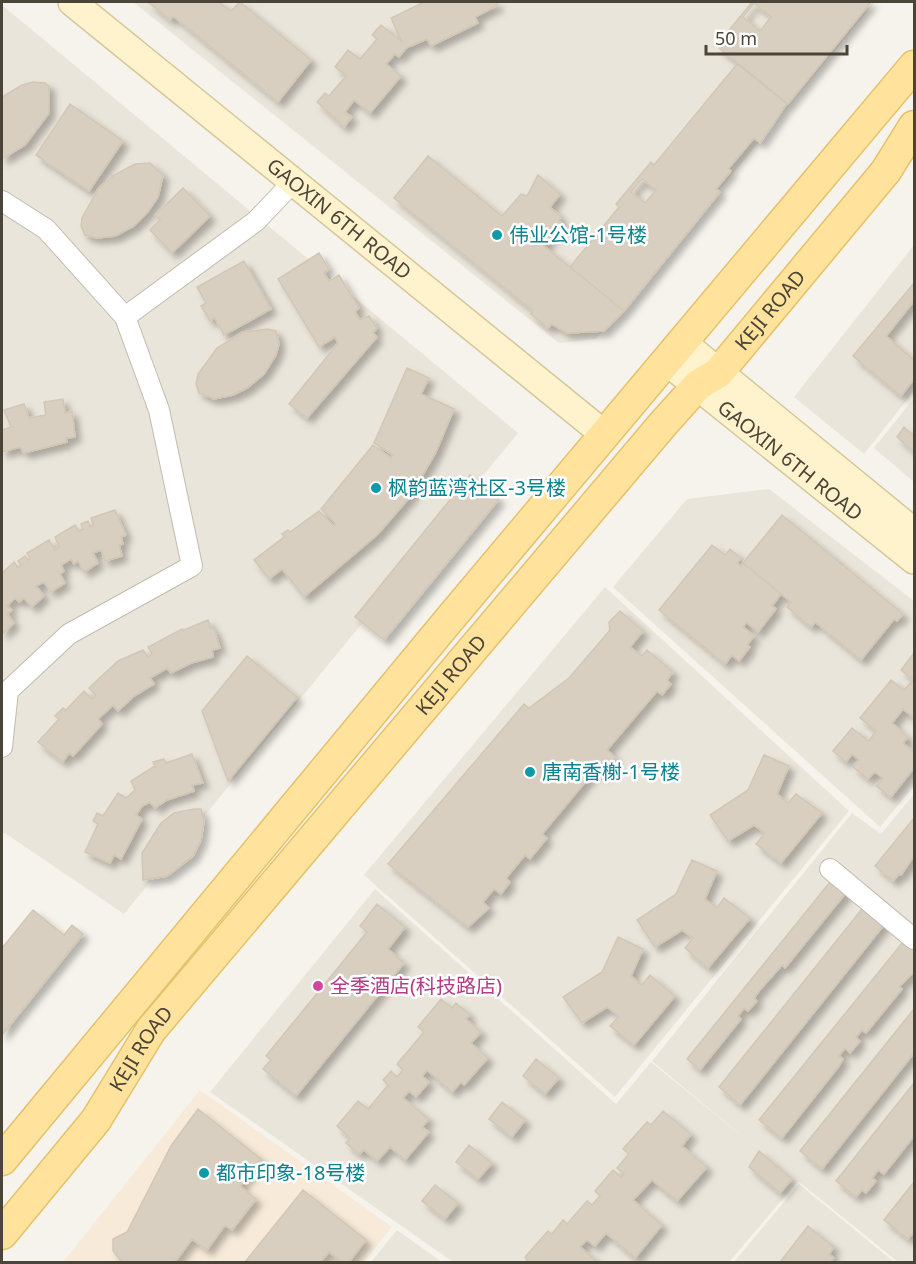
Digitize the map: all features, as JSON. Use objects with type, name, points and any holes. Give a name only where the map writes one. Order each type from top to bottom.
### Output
[{"type":"main road","name":"KEJI ROAD","points":[[2,1160],[915,66]]},
{"type":"main road","name":"KEJI ROAD","points":[[2,1234],[96,1120],[151,1030],[886,171],[915,126]]},
{"type":"street","name":"GAOXIN 6TH ROAD","points":[[72,2],[605,435]]},
{"type":"street","points":[[125,318],[256,221],[294,181]]},
{"type":"street","points":[[2,201],[46,229],[125,318],[159,410],[192,566],[69,634],[8,691],[2,747]]},
{"type":"street","name":"GAOXIN 6TH ROAD","points":[[674,352],[915,532]]},
{"type":"street","name":"GAOXIN 6TH ROAD","points":[[708,379],[915,560]]},
{"type":"street","points":[[830,869],[915,939]]},
{"type":"shaded area","points":[[133,2],[875,2],[596,339],[559,343]]},
{"type":"shaded area","points":[[2,5],[518,433],[124,914],[5,833],[2,834]]},
{"type":"shaded area","points":[[914,245],[914,391],[864,454],[794,397]]},
{"type":"shaded area","points":[[914,398],[914,482],[874,448]]},
{"type":"shaded area","points":[[769,489],[914,601],[914,786],[880,827],[613,587],[687,499]]},
{"type":"shaded area","points":[[605,587],[849,811],[615,1097],[364,875]]},
{"type":"shaded area","points":[[914,794],[914,1262],[898,1262],[798,1181],[729,1262],[453,1262],[210,1092],[375,889],[616,1104],[651,1062],[754,1146],[652,1061],[852,813],[881,834]]},
{"type":"shaded area","points":[[200,1090],[392,1227],[364,1262],[63,1262]]},
{"type":"shaded area","points":[[799,1184],[894,1262],[734,1262]]},
{"type":"shaded area","points":[[397,1230],[442,1262],[371,1262]]},
{"type":"building","points":[[148,2],[219,2],[231,11],[240,2],[311,60],[278,102],[173,16],[170,20]]},
{"type":"building","points":[[424,2],[496,2],[498,5],[475,17],[478,23],[431,46],[427,39],[406,48],[399,57],[395,54],[386,64],[401,76],[370,113],[354,100],[345,112],[352,117],[344,127],[317,102],[325,93],[329,96],[346,76],[335,67],[348,50],[360,59],[377,39],[372,35],[381,25],[402,42],[391,18]]},
{"type":"building","points":[[752,2],[871,2],[788,104],[719,48],[733,31],[730,29]],"holes":[[[754,3],[771,17],[760,31],[743,17]]]},
{"type":"building","points":[[737,64],[787,104],[760,143],[754,138],[728,169],[731,171],[716,189],[720,192],[624,311],[570,267],[619,207],[616,204],[651,162],[654,165]],"holes":[[[642,179],[656,190],[645,203],[631,192]]]},
{"type":"building","points":[[33,82],[45,83],[49,86],[49,113],[25,145],[2,159],[2,97],[22,85]]},
{"type":"building","points":[[70,104],[123,141],[89,191],[36,155]]},
{"type":"building","name":"伟业公馆-1号楼","points":[[428,156],[502,216],[521,194],[527,196],[538,175],[560,194],[550,207],[561,217],[559,220],[562,224],[544,246],[624,311],[604,331],[567,333],[552,324],[548,328],[531,314],[533,311],[394,198]]},
{"type":"building","points":[[150,163],[163,175],[158,197],[147,213],[134,226],[115,236],[97,238],[85,235],[81,226],[82,218],[98,189],[114,175],[135,164]]},
{"type":"building","points":[[183,188],[210,216],[172,253],[150,230],[160,220],[155,215]]},
{"type":"building","points":[[319,253],[329,269],[324,273],[329,281],[339,275],[359,308],[355,312],[360,320],[369,316],[377,328],[373,333],[377,337],[307,418],[289,404],[338,343],[335,337],[319,347],[278,279]]},
{"type":"building","points":[[244,261],[271,309],[224,335],[215,318],[210,321],[201,306],[206,303],[197,287]]},
{"type":"building","points":[[914,283],[914,379],[901,396],[853,356]]},
{"type":"building","points":[[914,301],[914,360],[886,336]]},
{"type":"building","points":[[267,329],[276,331],[279,344],[276,355],[264,374],[247,388],[233,395],[214,399],[199,393],[196,384],[198,374],[217,348],[243,332]]},
{"type":"building","name":"枫韵蓝湾社区-3号楼","points":[[407,368],[429,378],[421,394],[454,409],[436,452],[410,497],[378,534],[304,597],[282,569],[269,579],[254,560],[284,537],[282,534],[288,530],[290,532],[319,511],[334,526],[336,524],[321,509],[373,445],[391,458],[393,455],[374,443]]},
{"type":"building","points":[[63,399],[65,413],[72,411],[75,437],[66,438],[67,442],[24,453],[20,447],[2,452],[2,430],[11,427],[4,410],[24,404],[29,418],[46,415],[44,402]]},
{"type":"building","points":[[904,427],[914,436],[914,452],[897,437]]},
{"type":"building","points":[[470,475],[499,499],[384,640],[355,617]]},
{"type":"building","points":[[115,510],[126,535],[121,537],[123,544],[119,545],[122,556],[105,561],[101,550],[93,553],[98,563],[84,572],[78,561],[74,564],[71,559],[61,565],[64,571],[60,574],[65,583],[51,592],[44,582],[36,586],[44,596],[32,607],[24,598],[19,602],[15,598],[7,606],[12,610],[7,614],[14,623],[2,634],[2,573],[14,562],[18,567],[21,565],[18,561],[25,556],[28,560],[30,559],[27,553],[49,540],[55,550],[59,547],[55,537],[75,525],[79,531],[83,529],[81,524],[88,521],[90,526],[93,525],[91,518]]},
{"type":"building","points":[[782,515],[903,614],[897,621],[894,619],[861,660],[815,622],[811,627],[787,607],[791,602],[743,563]]},
{"type":"building","points":[[712,545],[725,555],[730,549],[741,558],[737,563],[741,566],[743,563],[781,594],[772,606],[776,609],[758,632],[746,622],[743,627],[754,636],[747,645],[750,647],[739,661],[732,655],[725,664],[659,610]]},
{"type":"building","name":"唐南香榭-1号楼","points":[[620,611],[643,631],[630,647],[642,656],[647,650],[673,672],[667,680],[671,684],[662,695],[657,691],[607,750],[616,758],[602,775],[596,769],[542,834],[547,838],[530,859],[525,855],[506,878],[510,882],[501,894],[494,889],[483,902],[489,908],[468,927],[388,864],[524,704],[529,708],[569,678],[610,630],[609,622]]},
{"type":"building","points":[[208,620],[211,629],[214,629],[220,648],[212,650],[213,657],[191,663],[171,673],[167,668],[150,678],[154,684],[134,696],[118,711],[113,705],[98,719],[102,724],[73,756],[69,753],[63,762],[38,742],[59,719],[55,716],[63,708],[66,710],[84,691],[92,699],[96,696],[89,688],[118,661],[143,650],[148,657],[152,654],[148,647],[182,629]]},
{"type":"building","points":[[914,653],[914,718],[903,709],[892,723],[908,737],[903,743],[914,752],[914,768],[891,797],[876,786],[883,778],[875,772],[868,779],[853,767],[859,760],[852,754],[846,762],[833,751],[852,728],[869,741],[876,731],[860,718],[891,680],[904,690],[913,680],[901,670]]},
{"type":"building","points":[[247,656],[297,697],[228,781],[202,711]]},
{"type":"building","points":[[192,754],[203,783],[192,785],[194,791],[167,800],[155,808],[150,802],[142,806],[136,815],[142,819],[121,859],[114,855],[110,863],[85,852],[98,824],[93,821],[97,813],[103,816],[118,793],[126,798],[135,790],[131,781],[155,766],[153,762],[164,759],[166,763]]},
{"type":"building","points":[[764,755],[789,766],[777,794],[788,803],[796,794],[822,813],[781,863],[756,844],[765,833],[754,825],[728,841],[710,815],[748,790]]},
{"type":"building","points":[[201,809],[204,821],[201,840],[193,856],[167,876],[143,880],[142,853],[161,823],[174,813]]},
{"type":"building","points":[[914,818],[914,856],[901,875],[899,874],[893,881],[875,866]]},
{"type":"building","points":[[692,860],[717,871],[705,899],[717,908],[724,898],[750,918],[708,968],[685,948],[693,938],[682,930],[655,947],[637,920],[676,894]]},
{"type":"building","points":[[834,877],[849,889],[785,968],[782,965],[759,991],[754,998],[757,1001],[748,1011],[744,1008],[738,1016],[741,1019],[700,1070],[687,1059]]},
{"type":"building","points":[[377,904],[405,927],[388,949],[404,963],[296,1096],[263,1069],[271,1060],[266,1056],[367,932],[360,926]]},
{"type":"building","points":[[866,904],[887,921],[740,1105],[719,1087]]},
{"type":"building","points":[[33,910],[64,935],[72,925],[83,934],[2,1035],[2,948]]},
{"type":"building","points":[[618,937],[643,949],[631,976],[642,985],[650,975],[675,996],[634,1045],[610,1026],[619,1016],[607,1007],[582,1023],[563,997],[602,972]]},
{"type":"building","points":[[907,937],[914,944],[914,972],[899,987],[902,989],[866,1033],[862,1030],[856,1037],[860,1041],[850,1053],[845,1048],[839,1056],[843,1059],[839,1066],[782,1138],[759,1120]]},
{"type":"building","points":[[441,999],[452,1008],[456,1003],[470,1015],[466,1019],[481,1032],[471,1043],[488,1058],[464,1085],[461,1082],[452,1092],[427,1070],[422,1076],[429,1082],[416,1097],[409,1091],[403,1098],[429,1119],[422,1127],[429,1132],[405,1160],[390,1147],[377,1161],[364,1150],[359,1154],[346,1143],[350,1138],[337,1126],[358,1101],[368,1109],[388,1085],[383,1080],[391,1071],[397,1077],[403,1070],[397,1064],[424,1032],[418,1027]]},
{"type":"building","points":[[914,1009],[914,1053],[822,1169],[800,1151]]},
{"type":"building","points":[[536,1059],[559,1078],[545,1094],[523,1076]]},
{"type":"building","points":[[914,1083],[914,1136],[884,1174],[878,1170],[872,1178],[876,1181],[866,1193],[862,1190],[856,1197],[836,1181]]},
{"type":"building","points":[[502,1102],[525,1120],[512,1137],[489,1119]]},
{"type":"building","name":"都市印象-18号楼","points":[[198,1109],[261,1159],[240,1186],[256,1199],[232,1230],[225,1225],[207,1250],[192,1239],[175,1262],[122,1262],[113,1251],[113,1239],[127,1232],[171,1146]]},
{"type":"building","points":[[663,1111],[691,1134],[682,1146],[707,1167],[677,1201],[652,1180],[633,1200],[662,1225],[635,1258],[606,1233],[595,1246],[587,1240],[580,1247],[598,1262],[528,1262],[525,1257],[548,1231],[552,1234],[563,1220],[567,1224],[587,1201],[592,1205],[600,1196],[595,1191],[613,1170],[621,1177],[624,1174],[617,1168],[629,1154],[623,1149],[647,1122],[651,1125]]},
{"type":"building","points":[[469,1145],[492,1163],[478,1179],[456,1162]]},
{"type":"building","points":[[759,1151],[792,1179],[780,1193],[749,1167]]},
{"type":"building","points":[[914,1182],[914,1232],[908,1239],[884,1220]]},
{"type":"building","points":[[435,1185],[458,1203],[445,1219],[422,1201]]},
{"type":"building","points":[[303,1190],[366,1240],[349,1262],[342,1262],[329,1252],[320,1262],[245,1262]]},
{"type":"building","points":[[808,1226],[834,1247],[829,1254],[834,1258],[830,1262],[780,1262]]},
{"type":"place","name":"伟业公馆-1号楼","points":[[497,235]]},
{"type":"place","name":"枫韵蓝湾社区-3号楼","points":[[376,488]]},
{"type":"place","name":"唐南香榭-1号楼","points":[[530,772]]},
{"type":"place","name":"全季酒店(科技路店)","points":[[318,986]]},
{"type":"place","name":"都市印象-18号楼","points":[[204,1173]]}]
